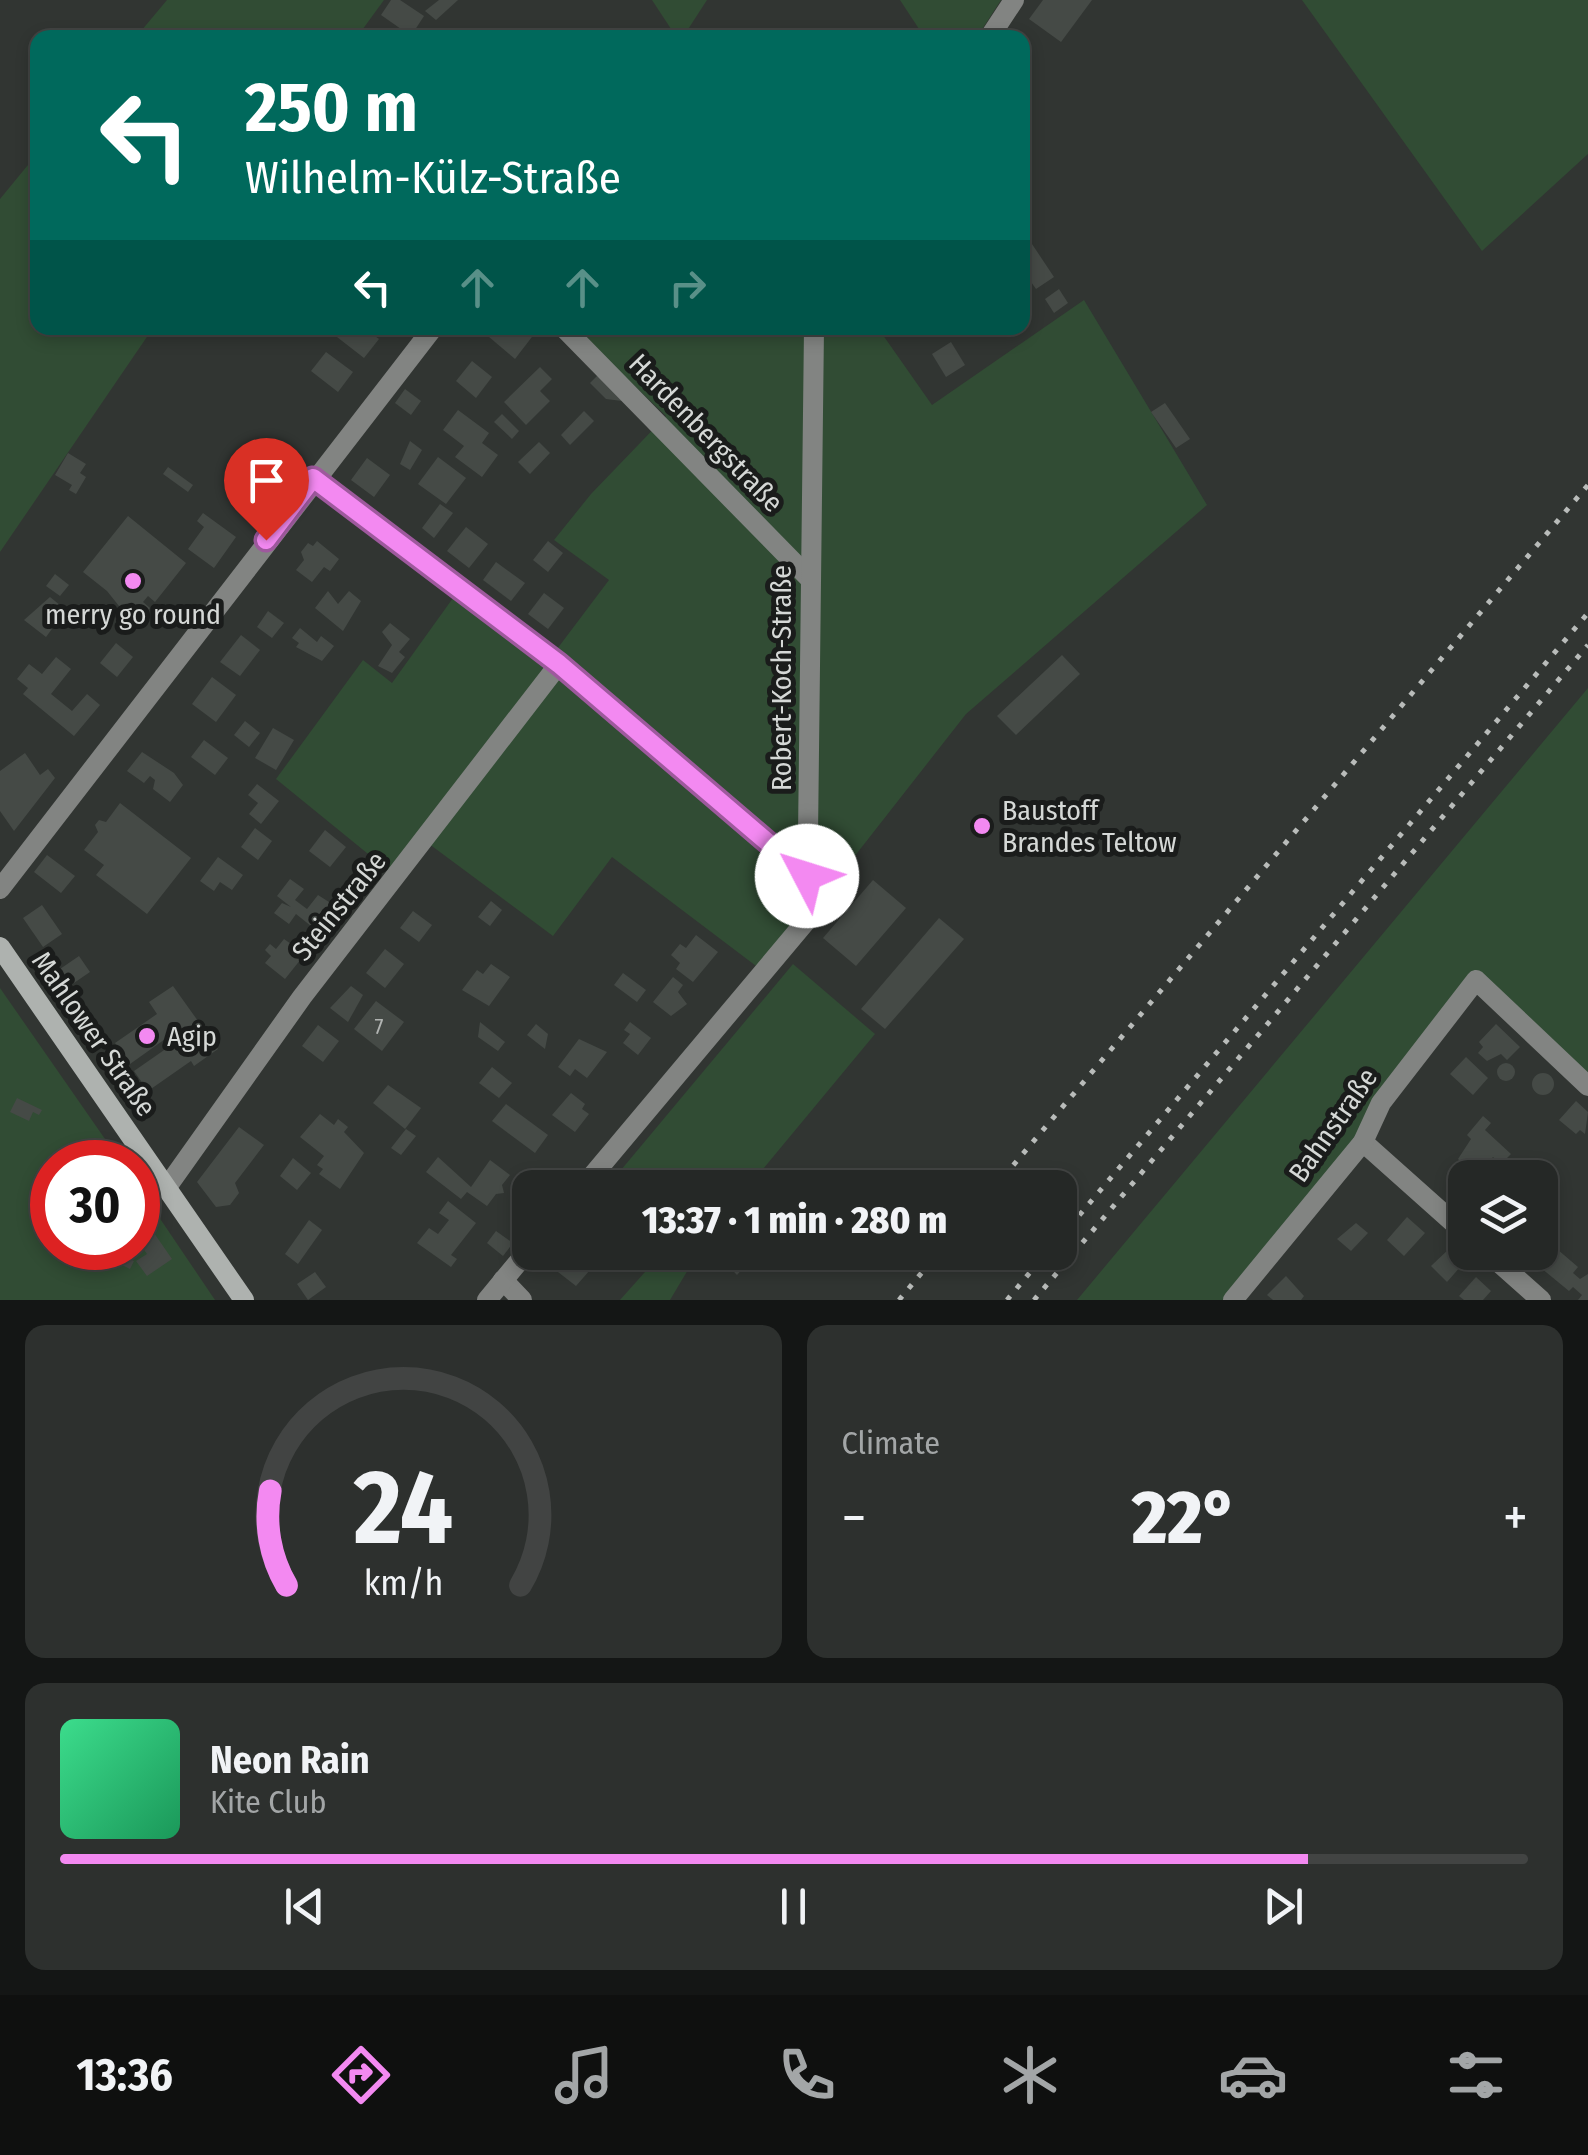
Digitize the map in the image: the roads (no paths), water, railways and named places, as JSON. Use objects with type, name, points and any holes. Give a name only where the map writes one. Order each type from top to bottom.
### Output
[{"type":"main road","name":"Mahlower Straße","points":[[0,947],[244,1300]]},
{"type":"street","points":[[994,30],[1014,0]]},
{"type":"street","points":[[0,889],[313,478],[427,335]]},
{"type":"street","name":"Hardenbergstraße","points":[[571,335],[809,578]]},
{"type":"street","name":"Robert-Koch-Straße","points":[[597,1170],[808,920],[814,335]]},
{"type":"street","points":[[313,478],[559,664],[807,876]]},
{"type":"street","name":"Steinstraße","points":[[167,1187],[302,997],[559,664]]},
{"type":"street","name":"Bahnstraße","points":[[1233,1300],[1363,1142],[1381,1103],[1476,980],[1588,1086]]},
{"type":"street","points":[[1363,1142],[1448,1218]]},
{"type":"street","points":[[487,1300],[512,1269]]},
{"type":"street","points":[[1507,1270],[1541,1300]]},
{"type":"street","points":[[503,1280],[522,1300]]},
{"type":"railway","points":[[1009,1170],[1588,485]]},
{"type":"railway","points":[[1077,1218],[1588,613]]},
{"type":"railway","points":[[1034,1300],[1588,645]]},
{"type":"railway","points":[[899,1300],[924,1270]]},
{"type":"railway","points":[[1007,1300],[1032,1270]]},
{"type":"place","name":"merry go round","points":[[133,581]]},
{"type":"place","name":"Baustoff Brandes Teltow","points":[[982,826]]},
{"type":"place","name":"Agip","points":[[147,1036]]}]
